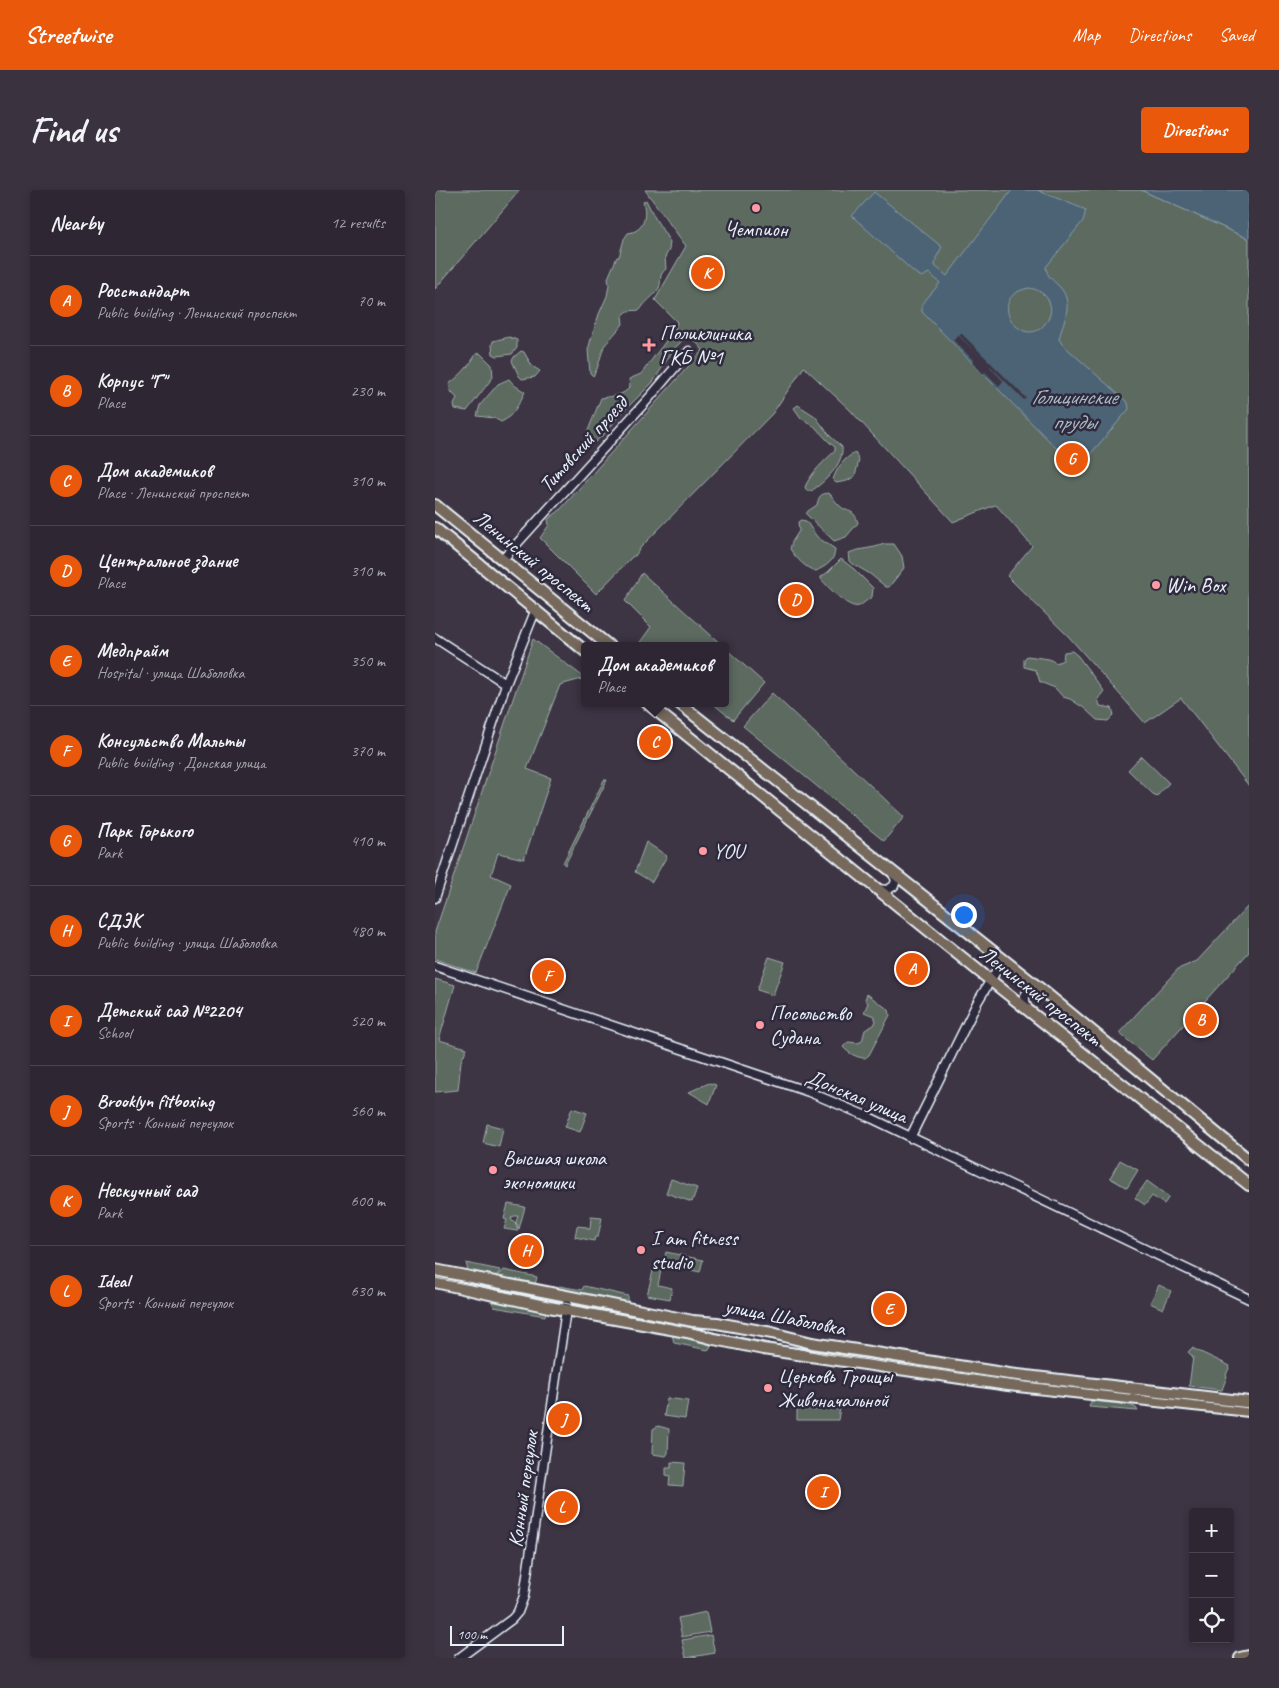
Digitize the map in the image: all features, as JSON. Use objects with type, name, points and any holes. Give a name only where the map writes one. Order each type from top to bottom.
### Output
[{"type":"main road","name":"Ленинский проспект","points":[[435,505],[604,642]]},
{"type":"main road","name":"Ленинский проспект","points":[[435,528],[581,648]]},
{"type":"main road","name":"Ленинский проспект","points":[[652,707],[990,980],[1249,1184]]},
{"type":"main road","name":"Ленинский проспект","points":[[684,707],[1043,991],[1249,1160]]},
{"type":"main road","name":"улица Шаболовка","points":[[435,1270],[693,1321],[717,1323],[860,1351],[981,1368],[1009,1374],[1229,1398],[1249,1402]]},
{"type":"main road","name":"улица Шаболовка","points":[[435,1282],[549,1307],[687,1332],[746,1346],[1008,1385],[1249,1411]]},
{"type":"main road","points":[[1240,1658],[1249,1656]]},
{"type":"street","name":"Титовский проезд","points":[[503,559],[650,397],[689,351]]},
{"type":"street","points":[[435,898],[506,684],[536,609]]},
{"type":"street","points":[[435,638],[506,684]]},
{"type":"street","points":[[878,889],[887,890],[893,886],[896,880],[892,872]]},
{"type":"street","points":[[910,1138],[966,1024],[1003,960]]},
{"type":"street","name":"Донская улица","points":[[435,966],[809,1092],[871,1118],[1249,1299]]},
{"type":"street","points":[[1028,1010],[1025,995],[1032,989],[1043,991]]},
{"type":"street","name":"Конный переулок","points":[[459,1658],[513,1619],[525,1596],[568,1296]]},
{"type":"street","points":[[549,1307],[560,1313],[564,1323]]},
{"type":"green space","points":[[435,190],[520,190],[435,289]]},
{"type":"green space","points":[[645,190],[1141,190],[1249,239],[1249,786],[1181,698],[1145,723],[1069,637],[1007,576],[1032,546],[997,506],[995,505],[953,522],[850,410],[804,367],[772,414],[596,594],[540,538],[549,525],[548,519],[559,511],[703,350],[689,334],[674,349],[653,382],[617,418],[608,431],[595,442],[590,441],[587,433],[601,398],[617,395],[630,387],[629,379],[641,374],[675,329],[677,322],[655,300],[686,246]]},
{"type":"green space","points":[[646,200],[670,242],[669,250],[665,257],[666,269],[661,276],[659,288],[655,294],[640,310],[628,311],[622,316],[623,324],[604,346],[593,376],[590,373],[588,350],[599,314],[607,296],[608,278],[617,257],[619,257],[624,239],[628,233],[638,229],[643,222],[645,212],[643,202]]},
{"type":"green space","points":[[509,337],[517,340],[517,348],[512,354],[497,356],[493,354],[493,341]]},
{"type":"green space","points":[[521,351],[524,352],[532,366],[540,371],[535,377],[522,379],[519,376],[512,361]]},
{"type":"green space","points":[[480,353],[492,365],[493,377],[467,411],[455,409],[454,405],[457,398],[451,392],[449,384],[464,370],[476,354]]},
{"type":"green space","points":[[509,379],[514,385],[525,392],[512,413],[501,422],[494,418],[477,416],[480,405],[498,384]]},
{"type":"green space","points":[[798,405],[815,416],[830,436],[842,447],[840,460],[832,472],[811,491],[807,491],[805,487],[818,468],[835,451],[835,447],[815,427],[801,418],[794,408]]},
{"type":"green space","points":[[855,453],[859,460],[855,476],[847,481],[836,483],[833,480],[838,468],[847,458]]},
{"type":"green space","points":[[829,493],[840,506],[855,515],[858,523],[846,537],[834,541],[806,514],[817,505],[820,496]]},
{"type":"green space","points":[[801,520],[806,521],[817,537],[835,549],[832,560],[816,571],[802,563],[790,549],[799,531],[798,522]]},
{"type":"green space","points":[[884,544],[894,544],[902,556],[904,568],[889,587],[886,587],[870,574],[853,564],[850,561],[849,553]]},
{"type":"green space","points":[[841,559],[873,588],[872,597],[859,606],[844,601],[821,579]]},
{"type":"green space","points":[[642,573],[719,642],[640,642],[651,627],[625,601]]},
{"type":"green space","points":[[533,639],[581,675],[581,679],[560,685],[527,769],[551,778],[524,859],[498,853],[491,875],[511,884],[476,973],[435,959],[435,932]]},
{"type":"green space","points":[[1072,651],[1078,656],[1104,691],[1098,699],[1100,706],[1112,708],[1114,715],[1108,721],[1097,720],[1084,708],[1063,697],[1055,688],[1040,682],[1036,670],[1024,667],[1024,659],[1027,656],[1049,659],[1056,663],[1063,660],[1064,652]]},
{"type":"green space","points":[[729,652],[764,683],[733,720],[717,707],[729,707]]},
{"type":"green space","points":[[772,693],[904,817],[884,841],[743,726]]},
{"type":"green space","points":[[1141,756],[1169,783],[1156,797],[1128,770]]},
{"type":"green space","points":[[604,780],[607,780],[565,865],[563,863]]},
{"type":"green space","points":[[646,842],[667,856],[652,882],[635,872]]},
{"type":"green space","points":[[1249,905],[1249,952],[1152,1060],[1119,1033],[1178,969],[1197,961]]},
{"type":"green space","points":[[769,957],[785,962],[773,995],[757,990]]},
{"type":"green space","points":[[435,979],[455,985],[439,1040],[467,1048],[461,1061],[458,1090],[435,1092]]},
{"type":"green space","points":[[867,994],[889,1010],[890,1015],[869,1055],[865,1058],[853,1055],[843,1047],[848,1042],[858,1043],[862,1041],[865,1030],[874,1025],[876,1021],[874,1016],[864,1012],[868,1003],[865,999]]},
{"type":"green space","points":[[709,1083],[716,1085],[709,1104],[689,1092]]},
{"type":"green space","points":[[572,1108],[587,1113],[580,1132],[565,1127]]},
{"type":"green space","points":[[487,1124],[503,1128],[499,1147],[483,1143]]},
{"type":"green space","points":[[1120,1160],[1138,1170],[1127,1188],[1110,1178]]},
{"type":"green space","points":[[671,1179],[697,1188],[692,1202],[666,1193]]},
{"type":"green space","points":[[1147,1181],[1169,1197],[1164,1204],[1152,1196],[1145,1205],[1135,1198]]},
{"type":"green space","points":[[508,1204],[525,1207],[519,1229],[516,1222],[518,1216],[511,1218],[515,1222],[518,1231],[504,1229],[507,1220],[504,1219]]},
{"type":"green space","points":[[591,1217],[602,1218],[598,1237],[595,1237],[594,1241],[575,1237],[577,1226],[590,1229]]},
{"type":"green space","points":[[666,1252],[703,1260],[700,1272],[663,1264]]},
{"type":"green space","points":[[466,1263],[500,1271],[495,1277],[468,1271]]},
{"type":"green space","points":[[655,1263],[662,1265],[658,1285],[672,1288],[670,1299],[647,1295]]},
{"type":"green space","points":[[504,1270],[537,1277],[535,1285],[498,1281],[497,1277]]},
{"type":"green space","points":[[1159,1285],[1171,1291],[1163,1309],[1150,1303]]},
{"type":"green space","points":[[559,1286],[582,1290],[584,1286],[628,1296],[628,1306],[558,1291]]},
{"type":"green space","points":[[491,1299],[546,1310],[545,1316],[494,1307]]},
{"type":"green space","points":[[672,1334],[711,1341],[710,1348],[708,1350],[674,1343]]},
{"type":"green space","points":[[1192,1348],[1230,1366],[1222,1390],[1189,1386],[1193,1357],[1188,1352]]},
{"type":"green space","points":[[667,1398],[688,1401],[685,1419],[664,1416]]},
{"type":"green space","points":[[1091,1401],[1130,1405],[1138,1411],[1089,1407]]},
{"type":"green space","points":[[811,1406],[840,1408],[838,1420],[797,1420],[797,1408]]},
{"type":"green space","points":[[658,1426],[669,1429],[668,1453],[666,1456],[652,1454],[653,1429]]},
{"type":"green space","points":[[671,1462],[685,1463],[683,1486],[669,1485],[670,1476],[666,1475],[666,1468],[671,1468]]},
{"type":"green space","points":[[706,1612],[710,1632],[682,1637],[678,1618]]},
{"type":"green space","points":[[711,1635],[715,1653],[686,1658],[682,1640]]},
{"type":"water","name":"Голицинские пруды","points":[[1012,190],[1037,190],[1086,210],[1083,221],[1046,267],[1049,276],[1064,292],[1066,299],[1066,312],[1059,339],[1062,344],[1128,403],[1129,409],[1081,465],[1073,465],[922,312],[922,304],[940,283],[929,273],[922,277],[915,273],[852,216],[874,192],[942,247],[936,258],[935,266],[947,276]],"holes":[[[1029,288],[1035,289],[1048,299],[1051,309],[1047,321],[1038,330],[1028,332],[1019,328],[1012,321],[1008,312],[1008,302],[1015,293]]]},
{"type":"water","points":[[1141,190],[1249,190],[1249,239]]},
{"type":"pier","points":[[961,333],[1026,398],[1024,400],[990,366],[1003,381],[999,386],[985,372],[983,374],[972,362],[973,360],[953,340],[958,335],[980,357],[959,335]]},
{"type":"tram line","points":[[435,1278],[826,1354],[1008,1380],[1249,1408]]},
{"type":"place","name":"Чемпион","points":[[756,208]]},
{"type":"place","name":"Нескучный сад","points":[[707,273]]},
{"type":"place","name":"Поликлиника ГКБ №1","points":[[649,345]]},
{"type":"place","name":"Парк Горького","points":[[1072,459]]},
{"type":"place","name":"Win Box","points":[[1156,585]]},
{"type":"place","name":"Центральное здание","points":[[796,600]]},
{"type":"place","name":"Дом академиков","points":[[655,742]]},
{"type":"place","name":"YOU","points":[[703,851]]},
{"type":"place","name":"Росстандарт","points":[[912,969]]},
{"type":"place","name":"Консульство Мальты","points":[[548,976]]},
{"type":"place","name":"Корпус \"Г\"","points":[[1201,1020]]},
{"type":"place","name":"Посольство Судана","points":[[760,1025]]},
{"type":"place","name":"Высшая школа экономики","points":[[493,1170]]},
{"type":"place","name":"I am fitness studio","points":[[641,1250]]},
{"type":"place","name":"СДЭК","points":[[526,1251]]},
{"type":"place","name":"Медпрайм","points":[[889,1309]]},
{"type":"place","name":"Церковь Троицы Живоначальной","points":[[768,1388]]},
{"type":"place","name":"Brooklyn fitboxing","points":[[564,1419]]},
{"type":"place","name":"Детский сад №2204","points":[[823,1492]]},
{"type":"place","name":"Ideal","points":[[562,1507]]}]
